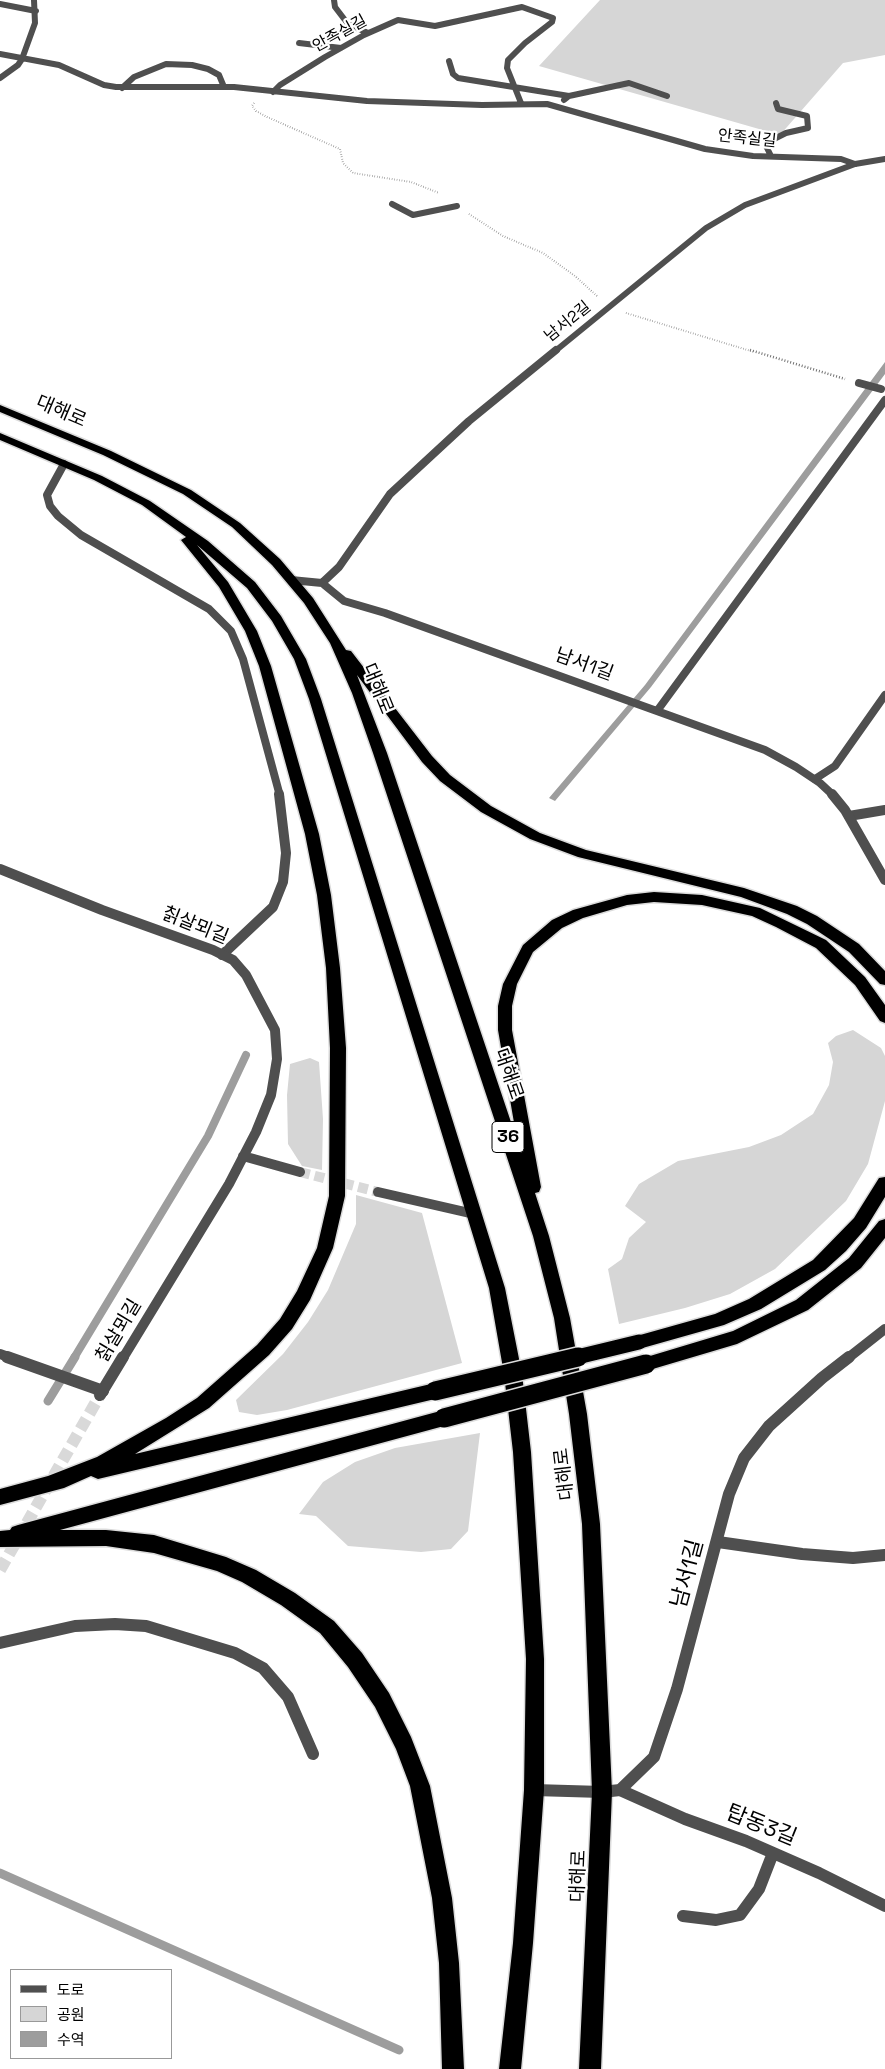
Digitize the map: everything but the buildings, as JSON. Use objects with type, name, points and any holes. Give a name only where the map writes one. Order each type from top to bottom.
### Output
[{"type":"highway","name":"대해로","points":[[0,408],[107,453],[186,492],[236,525],[276,562],[309,601],[336,643],[358,693],[380,753],[541,1236],[562,1318],[578,1414],[591,1524],[602,1792],[590,2069]]},
{"type":"highway","points":[[0,436],[146,503],[204,544],[251,585],[277,619],[300,659],[315,699],[497,1288],[513,1374],[522,1452],[535,1659],[534,1790],[523,1943],[510,2069]]},
{"type":"highway","points":[[54,1482],[103,1463],[172,1424],[203,1403],[263,1350],[286,1324],[304,1295],[325,1248],[337,1196],[338,1048],[333,968],[324,896],[312,834],[289,746],[265,666],[251,631],[224,585],[167,518]]},
{"type":"highway","points":[[325,626],[426,759],[445,778],[486,809],[535,836],[583,854],[744,893],[792,910],[812,920],[854,948],[885,980]]},
{"type":"highway","points":[[541,1236],[505,1030],[505,1006],[510,984],[528,949],[557,924],[601,906],[627,900],[654,898],[702,900],[747,910],[780,923],[821,944],[860,981],[885,1017]]},
{"type":"highway","points":[[0,1497],[54,1482],[639,1342],[718,1320],[754,1304],[819,1265],[840,1246],[860,1223],[885,1183]]},
{"type":"highway","points":[[0,1538],[646,1364],[737,1337],[802,1305],[830,1285],[856,1263],[885,1226]]},
{"type":"highway","points":[[0,1538],[106,1538],[154,1544],[187,1552],[249,1576],[288,1599],[326,1627],[344,1647],[382,1700],[404,1744],[420,1786],[442,1898],[449,1963],[453,2069]]},
{"type":"street","points":[[0,78],[18,65],[22,59],[35,22],[34,0]]},
{"type":"street","points":[[334,0],[335,8],[348,24],[368,33]]},
{"type":"street","points":[[511,3],[553,18],[552,22],[525,43],[508,60],[507,68],[521,103]]},
{"type":"street","points":[[0,4],[36,11]]},
{"type":"street","points":[[398,20],[434,26],[522,8]]},
{"type":"street","name":"안족실길","points":[[273,92],[280,85],[342,48],[407,14]]},
{"type":"street","points":[[299,43],[342,48]]},
{"type":"street","name":"안족실길","points":[[0,54],[58,65],[104,85],[122,88],[224,87],[367,101],[482,105],[521,103],[559,106],[629,129],[705,149],[771,156],[832,158],[856,164]]},
{"type":"street","points":[[448,61],[453,74],[458,78],[514,88],[555,92],[569,96],[629,83],[645,86],[667,96]]},
{"type":"street","points":[[122,88],[134,77],[166,64],[192,65],[208,69],[218,75],[224,87]]},
{"type":"street","points":[[559,106],[569,96]]},
{"type":"street","points":[[771,156],[766,146],[770,141],[786,133],[808,128],[807,116],[778,110],[776,103]]},
{"type":"street","name":"남서2길","points":[[322,583],[339,567],[390,494],[469,421],[706,228],[745,205],[778,190],[856,164],[885,159]]},
{"type":"street","points":[[392,204],[412,215],[457,206]]},
{"type":"street","points":[[859,383],[881,389]]},
{"type":"street","points":[[653,710],[793,529],[885,400]]},
{"type":"street","points":[[64,464],[47,495],[50,506],[58,516],[81,535],[209,609],[231,631],[243,659],[281,801],[286,853],[283,882],[273,907],[222,955]]},
{"type":"street","points":[[291,580],[322,583]]},
{"type":"street","name":"남서1길","points":[[322,583],[344,601],[385,613],[765,750],[815,780],[835,797],[849,816],[885,880]]},
{"type":"street","points":[[815,780],[835,766],[885,695]]},
{"type":"street","points":[[849,816],[885,810]]},
{"type":"street","name":"칡살뫼길","points":[[0,869],[233,960],[246,975],[262,1001],[275,1030],[277,1059],[271,1095],[256,1132],[102,1393],[0,1354]]},
{"type":"street","points":[[243,1156],[300,1172]]},
{"type":"street","points":[[378,1192],[474,1214]]},
{"type":"street","name":"남서1길","points":[[620,1790],[654,1757],[677,1688],[718,1542],[729,1494],[744,1458],[769,1426],[822,1378],[885,1329]]},
{"type":"street","points":[[718,1542],[802,1554],[853,1558],[885,1556]]},
{"type":"street","points":[[0,1644],[75,1626],[115,1624],[146,1626],[235,1653],[263,1668],[288,1697],[313,1754]]},
{"type":"street","points":[[534,1790],[602,1792],[620,1790]]},
{"type":"street","name":"탑동3길","points":[[620,1790],[685,1819],[819,1873],[885,1906]]},
{"type":"street","points":[[683,1916],[716,1920],[740,1915],[759,1889],[772,1853]]},
{"type":"path","points":[[273,92],[263,95],[252,106],[280,124],[340,149],[343,163],[353,172],[419,184],[438,193],[503,236],[529,246],[554,261],[609,306],[859,383]]},
{"type":"green space","points":[[600,0],[885,0],[885,55],[843,63],[780,135],[539,66]]},
{"type":"green space","points":[[853,1030],[881,1048],[885,1056],[885,1101],[868,1164],[846,1201],[775,1269],[730,1294],[685,1308],[619,1324],[608,1269],[622,1259],[629,1238],[646,1222],[625,1206],[639,1184],[678,1161],[749,1147],[781,1135],[813,1114],[829,1085],[833,1062],[828,1043],[836,1036]]},
{"type":"green space","points":[[310,1058],[319,1062],[323,1119],[322,1170],[302,1166],[288,1144],[287,1095],[290,1064]]},
{"type":"green space","points":[[356,1195],[422,1213],[462,1363],[287,1410],[257,1415],[239,1412],[236,1400],[283,1354],[308,1322],[328,1290],[356,1224]]},
{"type":"green space","points":[[480,1433],[468,1531],[451,1549],[421,1552],[348,1546],[316,1516],[299,1514],[323,1482],[355,1462],[395,1448]]},
{"type":"water","points":[[885,362],[885,374],[651,687],[555,801],[549,798],[645,685]]},
{"type":"waterway","points":[[74,1358],[208,1136],[246,1055]]},
{"type":"waterway","points":[[48,1401],[75,1357]]},
{"type":"waterway","points":[[0,1873],[399,2050]]},
{"type":"tunnel","points":[[300,1172],[378,1192]]},
{"type":"tunnel","points":[[0,1570],[100,1395]]}]
